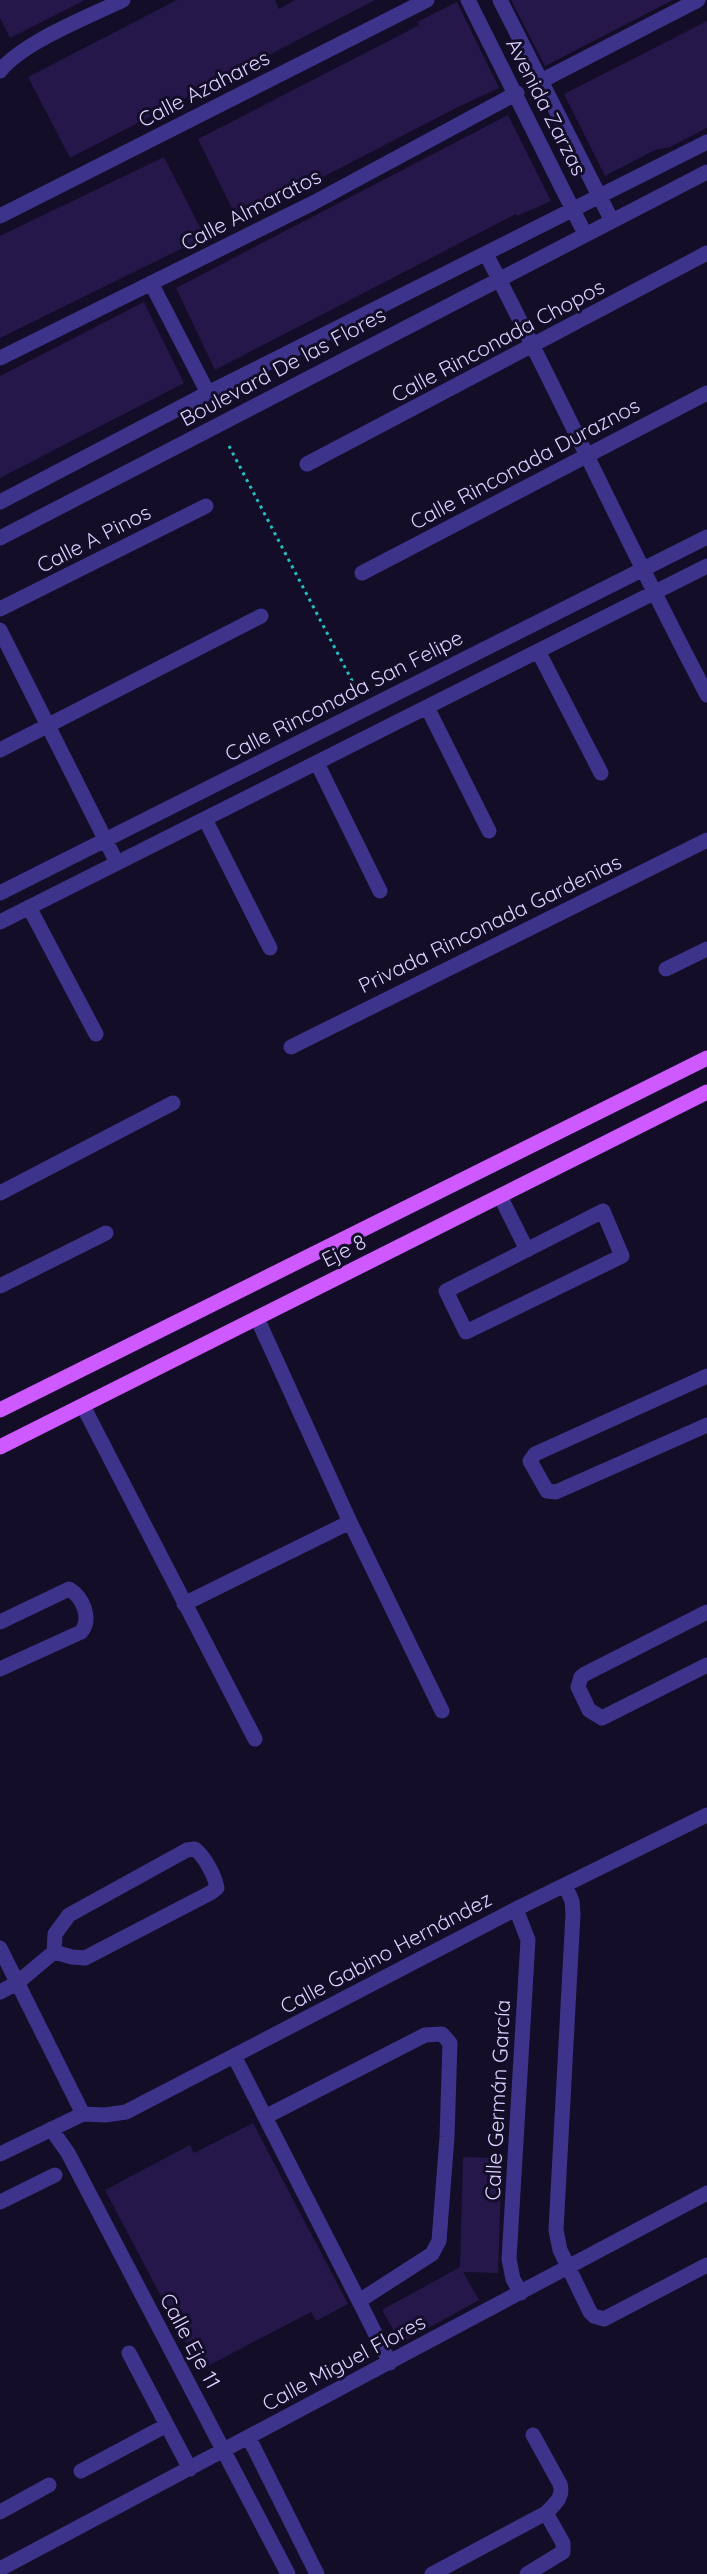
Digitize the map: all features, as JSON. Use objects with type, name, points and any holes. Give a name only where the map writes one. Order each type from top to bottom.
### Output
[{"type":"main road","name":"Eje 8","points":[[0,1410],[707,1058]]},
{"type":"main road","name":"Eje 8","points":[[0,1447],[707,1092]]},
{"type":"street","points":[[0,71],[7,62],[25,50],[123,0]]},
{"type":"street","name":"Calle Azahares","points":[[0,216],[427,0]]},
{"type":"street","name":"Avenida Zarzas","points":[[468,0],[517,93],[585,234]]},
{"type":"street","name":"Avenida Zarzas","points":[[500,0],[612,221]]},
{"type":"street","points":[[541,81],[698,0]]},
{"type":"street","points":[[486,34],[510,21]]},
{"type":"street","name":"Calle Almaratos","points":[[0,358],[313,203],[517,93]]},
{"type":"street","points":[[573,208],[707,142]]},
{"type":"street","points":[[585,234],[707,172]]},
{"type":"street","name":"Boulevard De las Flores","points":[[0,502],[208,393],[573,208]]},
{"type":"street","name":"Boulevard De las Flores","points":[[0,538],[585,234]]},
{"type":"street","name":"Calle Rinconada Chopos","points":[[307,464],[707,253]]},
{"type":"street","points":[[486,254],[587,454],[642,570],[707,695]]},
{"type":"street","points":[[151,283],[208,393]]},
{"type":"street","name":"Calle Rinconada Duraznos","points":[[362,573],[707,393]]},
{"type":"street","name":"Calle A Pinos","points":[[0,609],[206,506]]},
{"type":"street","name":"Calle Rinconada San Felipe","points":[[0,893],[707,537]]},
{"type":"street","points":[[0,922],[707,566]]},
{"type":"street","points":[[0,750],[261,616]]},
{"type":"street","points":[[0,630],[117,863]]},
{"type":"street","points":[[538,651],[601,773]]},
{"type":"street","points":[[426,707],[489,831]]},
{"type":"street","points":[[317,762],[380,891]]},
{"type":"street","points":[[205,819],[270,948]]},
{"type":"street","name":"Privada Rinconada Gardenias","points":[[291,1047],[707,840]]},
{"type":"street","points":[[29,907],[96,1034]]},
{"type":"street","points":[[666,969],[707,949]]},
{"type":"street","points":[[0,1193],[173,1103]]},
{"type":"street","points":[[500,1196],[527,1250]]},
{"type":"street","points":[[603,1211],[622,1256],[466,1332],[446,1291],[527,1250],[603,1211]]},
{"type":"street","points":[[0,1286],[106,1233]]},
{"type":"street","points":[[257,1318],[350,1522],[442,1711]]},
{"type":"street","points":[[707,1376],[535,1454],[530,1461],[547,1491],[556,1492],[707,1425]]},
{"type":"street","points":[[83,1406],[255,1739]]},
{"type":"street","points":[[184,1604],[350,1522]]},
{"type":"street","points":[[0,1622],[69,1589],[75,1593],[87,1617],[87,1625],[81,1632],[0,1669]]},
{"type":"street","points":[[707,1612],[585,1674],[578,1687],[589,1710],[602,1718],[707,1665]]},
{"type":"street","name":"Calle Gabino Hernández","points":[[83,2114],[105,2115],[126,2112],[516,1909],[707,1815]]},
{"type":"street","points":[[0,1992],[17,1983],[54,1952],[55,1934],[69,1914],[187,1850],[195,1849],[199,1852],[215,1881],[217,1888],[212,1892],[85,1958],[72,1958],[54,1952]]},
{"type":"street","points":[[565,1885],[572,1901],[573,1914],[556,2230],[568,2267],[590,2312],[604,2319],[707,2265]]},
{"type":"street","name":"Calle Germán García","points":[[516,1909],[528,1940],[509,2259],[513,2279],[521,2293]]},
{"type":"street","points":[[0,1948],[83,2114],[0,2154]]},
{"type":"street","points":[[265,2117],[425,2035],[442,2034],[450,2043],[447,2137],[439,2241],[432,2254],[359,2301]]},
{"type":"street","points":[[234,2056],[390,2363]]},
{"type":"street","name":"Calle Eje 11","points":[[51,2129],[68,2153],[288,2574]]},
{"type":"street","points":[[0,2201],[55,2175]]},
{"type":"street","name":"Calle Miguel Flores","points":[[0,2569],[707,2193]]},
{"type":"street","points":[[129,2353],[190,2469]]},
{"type":"street","points":[[81,2471],[167,2425]]},
{"type":"street","points":[[432,2574],[546,2513],[561,2497],[562,2488],[533,2435]]},
{"type":"street","points":[[249,2438],[317,2574]]},
{"type":"street","points":[[0,2512],[49,2485]]},
{"type":"street","points":[[527,2574],[563,2552],[563,2543],[546,2513]]},
{"type":"path","points":[[229,446],[367,708]]},
{"type":"building","points":[[0,0],[85,0],[10,38],[0,18]]},
{"type":"building","points":[[177,0],[275,0],[279,9],[295,0],[375,0],[70,158],[28,77]]},
{"type":"building","points":[[511,0],[673,0],[545,66]]},
{"type":"building","points":[[457,2],[499,88],[238,221],[198,139],[419,25],[417,22]]},
{"type":"building","points":[[707,21],[707,128],[670,147],[655,150],[605,176],[564,94]]},
{"type":"building","points":[[508,115],[551,201],[517,216],[516,214],[215,370],[176,288]]},
{"type":"building","points":[[164,157],[205,237],[0,338],[0,236]]},
{"type":"building","points":[[144,302],[184,383],[0,478],[0,376]]},
{"type":"building","points":[[253,2123],[348,2304],[316,2321],[311,2312],[200,2370],[105,2190],[190,2145],[194,2153]]},
{"type":"building","points":[[463,2157],[502,2158],[498,2273],[463,2272],[479,2300],[401,2343],[382,2310],[460,2267]]}]
